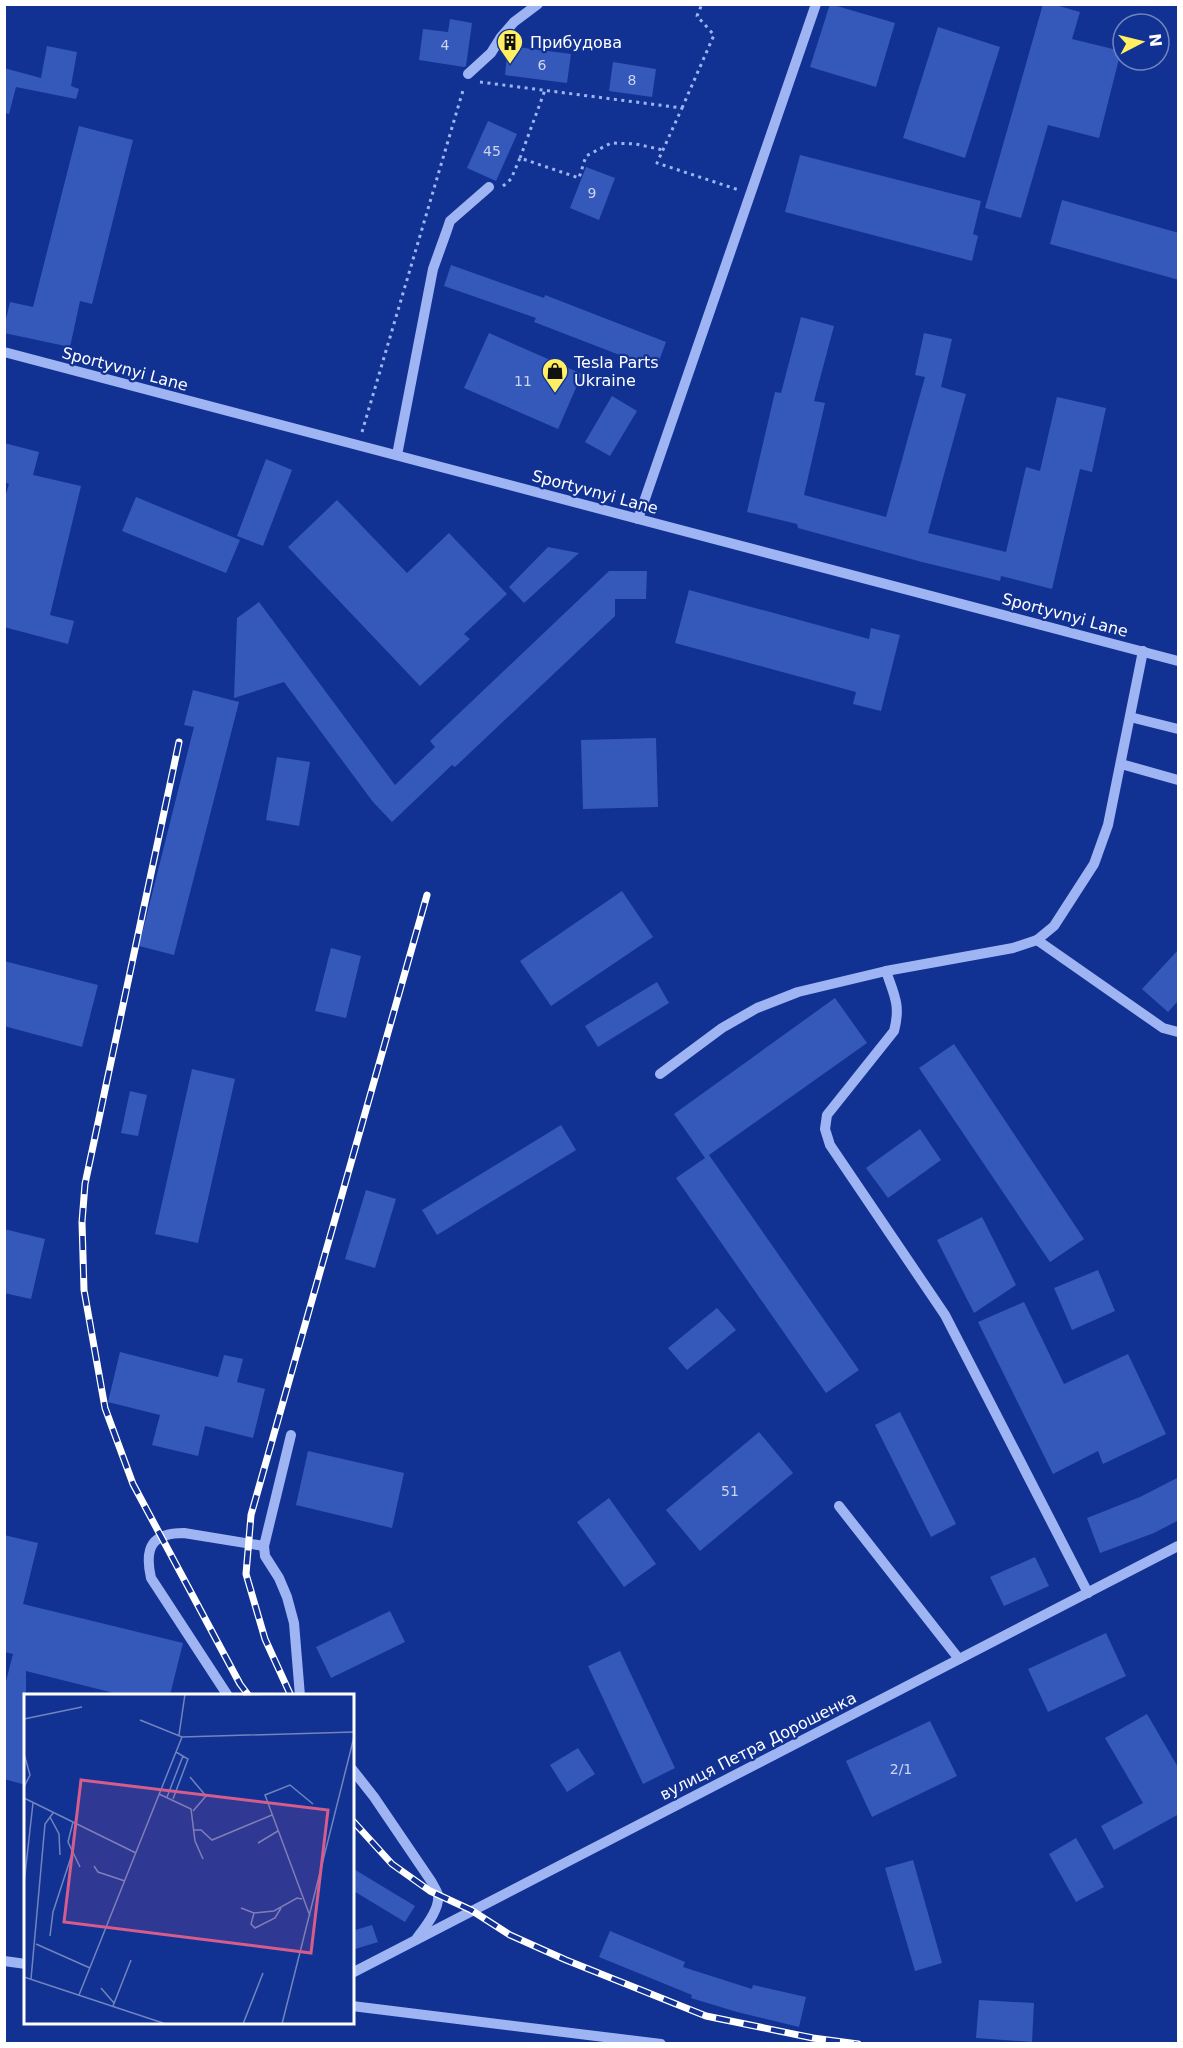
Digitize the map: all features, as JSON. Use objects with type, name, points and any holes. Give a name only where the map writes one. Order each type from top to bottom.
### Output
[{"type":"street","points":[[467,77],[491,53],[514,22],[538,4]]},
{"type":"street","points":[[638,519],[816,4]]},
{"type":"street","points":[[397,455],[434,269],[450,220],[489,187]]},
{"type":"street","name":"Sportyvnyi Lane","points":[[4,352],[1179,661]]},
{"type":"street","points":[[660,1074],[722,1029],[757,1008],[798,992],[886,971],[1013,948],[1037,940],[1054,926],[1094,864],[1108,825],[1143,651]]},
{"type":"street","points":[[1130,717],[1179,729]]},
{"type":"street","points":[[1121,764],[1179,780]]},
{"type":"street","points":[[1037,940],[1163,1028],[1179,1032]]},
{"type":"street","points":[[886,971],[896,1000],[898,1014],[894,1031],[826,1116],[825,1129],[830,1146],[945,1315],[1088,1593]]},
{"type":"street","points":[[291,1435],[264,1546],[266,1556],[287,1597],[294,1623],[300,1694]]},
{"type":"street","points":[[839,1506],[959,1659]]},
{"type":"street","points":[[227,1694],[151,1578],[148,1555],[150,1548],[160,1537],[174,1533],[264,1546]]},
{"type":"street","name":"вулиця Петра Дорошенка","points":[[354,1972],[1179,1546]]},
{"type":"street","points":[[354,1772],[374,1797],[438,1894],[436,1906],[417,1939]]},
{"type":"street","points":[[4,1961],[24,1964]]},
{"type":"street","points":[[354,2006],[661,2043]]},
{"type":"path","points":[[702,4],[697,16],[714,35],[657,163],[751,194]]},
{"type":"path","points":[[358,445],[467,77],[682,108]]},
{"type":"path","points":[[489,187],[502,187],[511,179],[545,90]]},
{"type":"path","points":[[520,158],[579,178],[586,156],[611,143],[636,144],[663,150]]},
{"type":"building","points":[[830,4],[895,23],[876,87],[810,67]]},
{"type":"building","points":[[1043,4],[1052,4],[1080,12],[1072,39],[1111,49],[1111,72],[1116,72],[1099,138],[1048,125],[1021,218],[985,208]]},
{"type":"building","points":[[450,19],[472,23],[466,66],[419,60],[423,29],[448,32]]},
{"type":"building","points":[[938,27],[1000,47],[965,158],[903,138]]},
{"type":"building","points":[[47,46],[77,52],[71,86],[79,89],[76,99],[16,87],[9,114],[4,113],[4,68],[41,78]]},
{"type":"building","points":[[517,47],[571,54],[567,83],[505,75],[507,54],[516,55]]},
{"type":"building","points":[[613,62],[656,69],[652,97],[609,91]]},
{"type":"building","points":[[488,121],[517,134],[496,181],[467,168]]},
{"type":"building","points":[[79,126],[133,140],[92,304],[80,301],[70,347],[4,333],[4,328],[10,302],[33,307]]},
{"type":"building","points":[[800,155],[981,201],[973,234],[978,236],[972,261],[785,212]]},
{"type":"building","points":[[586,167],[615,178],[599,220],[570,208]]},
{"type":"building","points":[[1062,200],[1179,233],[1179,280],[1050,244]]},
{"type":"building","points":[[451,265],[544,298],[545,295],[666,342],[656,369],[534,322],[536,318],[444,286]]},
{"type":"building","points":[[801,317],[834,326],[814,401],[825,403],[804,495],[886,517],[925,377],[915,375],[924,333],[952,339],[941,387],[966,394],[928,533],[1006,552],[1026,467],[1040,471],[1057,397],[1106,408],[1092,472],[1080,469],[1052,589],[1001,576],[1000,581],[922,562],[798,528],[797,524],[747,512],[775,392],[781,393]]},
{"type":"building","points":[[489,333],[582,374],[558,429],[464,388]]},
{"type":"building","points":[[612,396],[637,411],[610,456],[585,442]]},
{"type":"building","points":[[4,443],[39,452],[33,475],[81,486],[50,615],[74,621],[68,644],[4,627],[4,501],[9,484],[4,482]]},
{"type":"building","points":[[266,459],[292,470],[263,546],[237,536]]},
{"type":"building","points":[[136,497],[240,540],[226,573],[122,531]]},
{"type":"building","points":[[337,500],[407,573],[449,533],[507,594],[464,634],[470,639],[420,686],[288,547]]},
{"type":"building","points":[[548,547],[579,553],[524,603],[509,587]]},
{"type":"building","points":[[609,571],[647,571],[646,599],[615,599],[615,616],[455,767],[452,765],[392,822],[373,802],[284,682],[234,698],[237,618],[259,602],[395,785],[435,747],[430,741]]},
{"type":"building","points":[[689,590],[869,639],[871,628],[900,635],[881,711],[853,704],[856,692],[675,643]]},
{"type":"building","points":[[193,690],[239,702],[174,955],[139,946],[194,727],[184,725]]},
{"type":"building","points":[[656,738],[658,807],[583,809],[581,740]]},
{"type":"building","points":[[277,757],[310,762],[299,826],[266,820]]},
{"type":"building","points":[[622,891],[653,937],[551,1006],[520,961]]},
{"type":"building","points":[[331,948],[361,956],[346,1018],[315,1011]]},
{"type":"building","points":[[1179,949],[1179,1000],[1168,1012],[1142,989]]},
{"type":"building","points":[[4,961],[98,985],[82,1047],[4,1026]]},
{"type":"building","points":[[657,982],[669,1003],[598,1047],[585,1026]]},
{"type":"building","points":[[835,998],[867,1043],[709,1155],[859,1370],[826,1393],[676,1178],[705,1158],[674,1114]]},
{"type":"building","points":[[954,1044],[1084,1239],[1050,1262],[919,1068]]},
{"type":"building","points":[[192,1069],[235,1079],[198,1243],[155,1234]]},
{"type":"building","points":[[130,1091],[147,1095],[138,1136],[121,1133]]},
{"type":"building","points":[[561,1125],[576,1150],[437,1235],[422,1210]]},
{"type":"building","points":[[920,1129],[941,1160],[888,1198],[866,1168]]},
{"type":"building","points":[[366,1190],[396,1199],[375,1268],[345,1259]]},
{"type":"building","points":[[982,1217],[1016,1285],[974,1313],[937,1240]]},
{"type":"building","points":[[4,1229],[45,1239],[31,1299],[4,1293]]},
{"type":"building","points":[[1098,1270],[1115,1311],[1072,1330],[1054,1288]]},
{"type":"building","points":[[1024,1302],[1064,1384],[1128,1354],[1166,1434],[1103,1464],[1098,1451],[1053,1474],[978,1322]]},
{"type":"building","points":[[717,1308],[736,1330],[687,1370],[668,1348]]},
{"type":"building","points":[[120,1352],[218,1377],[224,1355],[243,1359],[237,1382],[265,1389],[253,1438],[205,1426],[198,1456],[152,1445],[160,1415],[108,1402]]},
{"type":"building","points":[[900,1412],[956,1524],[931,1537],[875,1425]]},
{"type":"building","points":[[759,1432],[793,1473],[700,1551],[666,1510]]},
{"type":"building","points":[[308,1451],[404,1473],[392,1528],[296,1505]]},
{"type":"building","points":[[1179,1477],[1179,1520],[1154,1533],[1100,1553],[1087,1518],[1140,1497]]},
{"type":"building","points":[[609,1498],[656,1564],[624,1587],[577,1522]]},
{"type":"building","points":[[4,1535],[38,1543],[23,1604],[183,1643],[170,1694],[118,1694],[26,1671],[24,1784],[4,1779],[4,1689],[13,1654],[4,1652]]},
{"type":"building","points":[[1035,1557],[1049,1586],[1004,1606],[990,1577]]},
{"type":"building","points":[[390,1611],[405,1642],[331,1678],[316,1647]]},
{"type":"building","points":[[1106,1633],[1126,1676],[1048,1712],[1028,1669]]},
{"type":"building","points":[[620,1651],[675,1768],[643,1784],[588,1666]]},
{"type":"building","points":[[1147,1714],[1179,1769],[1179,1814],[1114,1850],[1101,1826],[1143,1803],[1105,1738]]},
{"type":"building","points":[[930,1721],[957,1776],[872,1817],[846,1761]]},
{"type":"building","points":[[578,1748],[595,1774],[567,1792],[550,1765]]},
{"type":"building","points":[[1076,1838],[1104,1887],[1076,1902],[1049,1854]]},
{"type":"building","points":[[913,1860],[942,1963],[915,1971],[885,1868]]},
{"type":"building","points":[[354,1869],[415,1906],[405,1922],[354,1891]]},
{"type":"building","points":[[372,1925],[378,1942],[354,1949],[354,1930]]},
{"type":"building","points":[[610,1931],[685,1962],[683,1967],[752,1989],[753,1985],[806,1997],[799,2027],[691,1998],[692,1995],[599,1957]]},
{"type":"building","points":[[979,2000],[1034,2003],[1032,2042],[976,2038]]},
{"type":"railway","points":[[179,742],[85,1184],[82,1222],[84,1290],[105,1408],[133,1484],[248,1694]]},
{"type":"railway","points":[[290,1694],[265,1639],[246,1574],[251,1515],[427,895]]},
{"type":"railway","points":[[354,1822],[392,1864],[430,1891],[471,1910],[510,1935],[566,1960],[706,2016],[813,2038],[858,2044]]},
{"type":"place","name":"Прибудова","points":[[510,65]]},
{"type":"place","name":"Tesla Parts Ukraine","points":[[555,394]]}]
